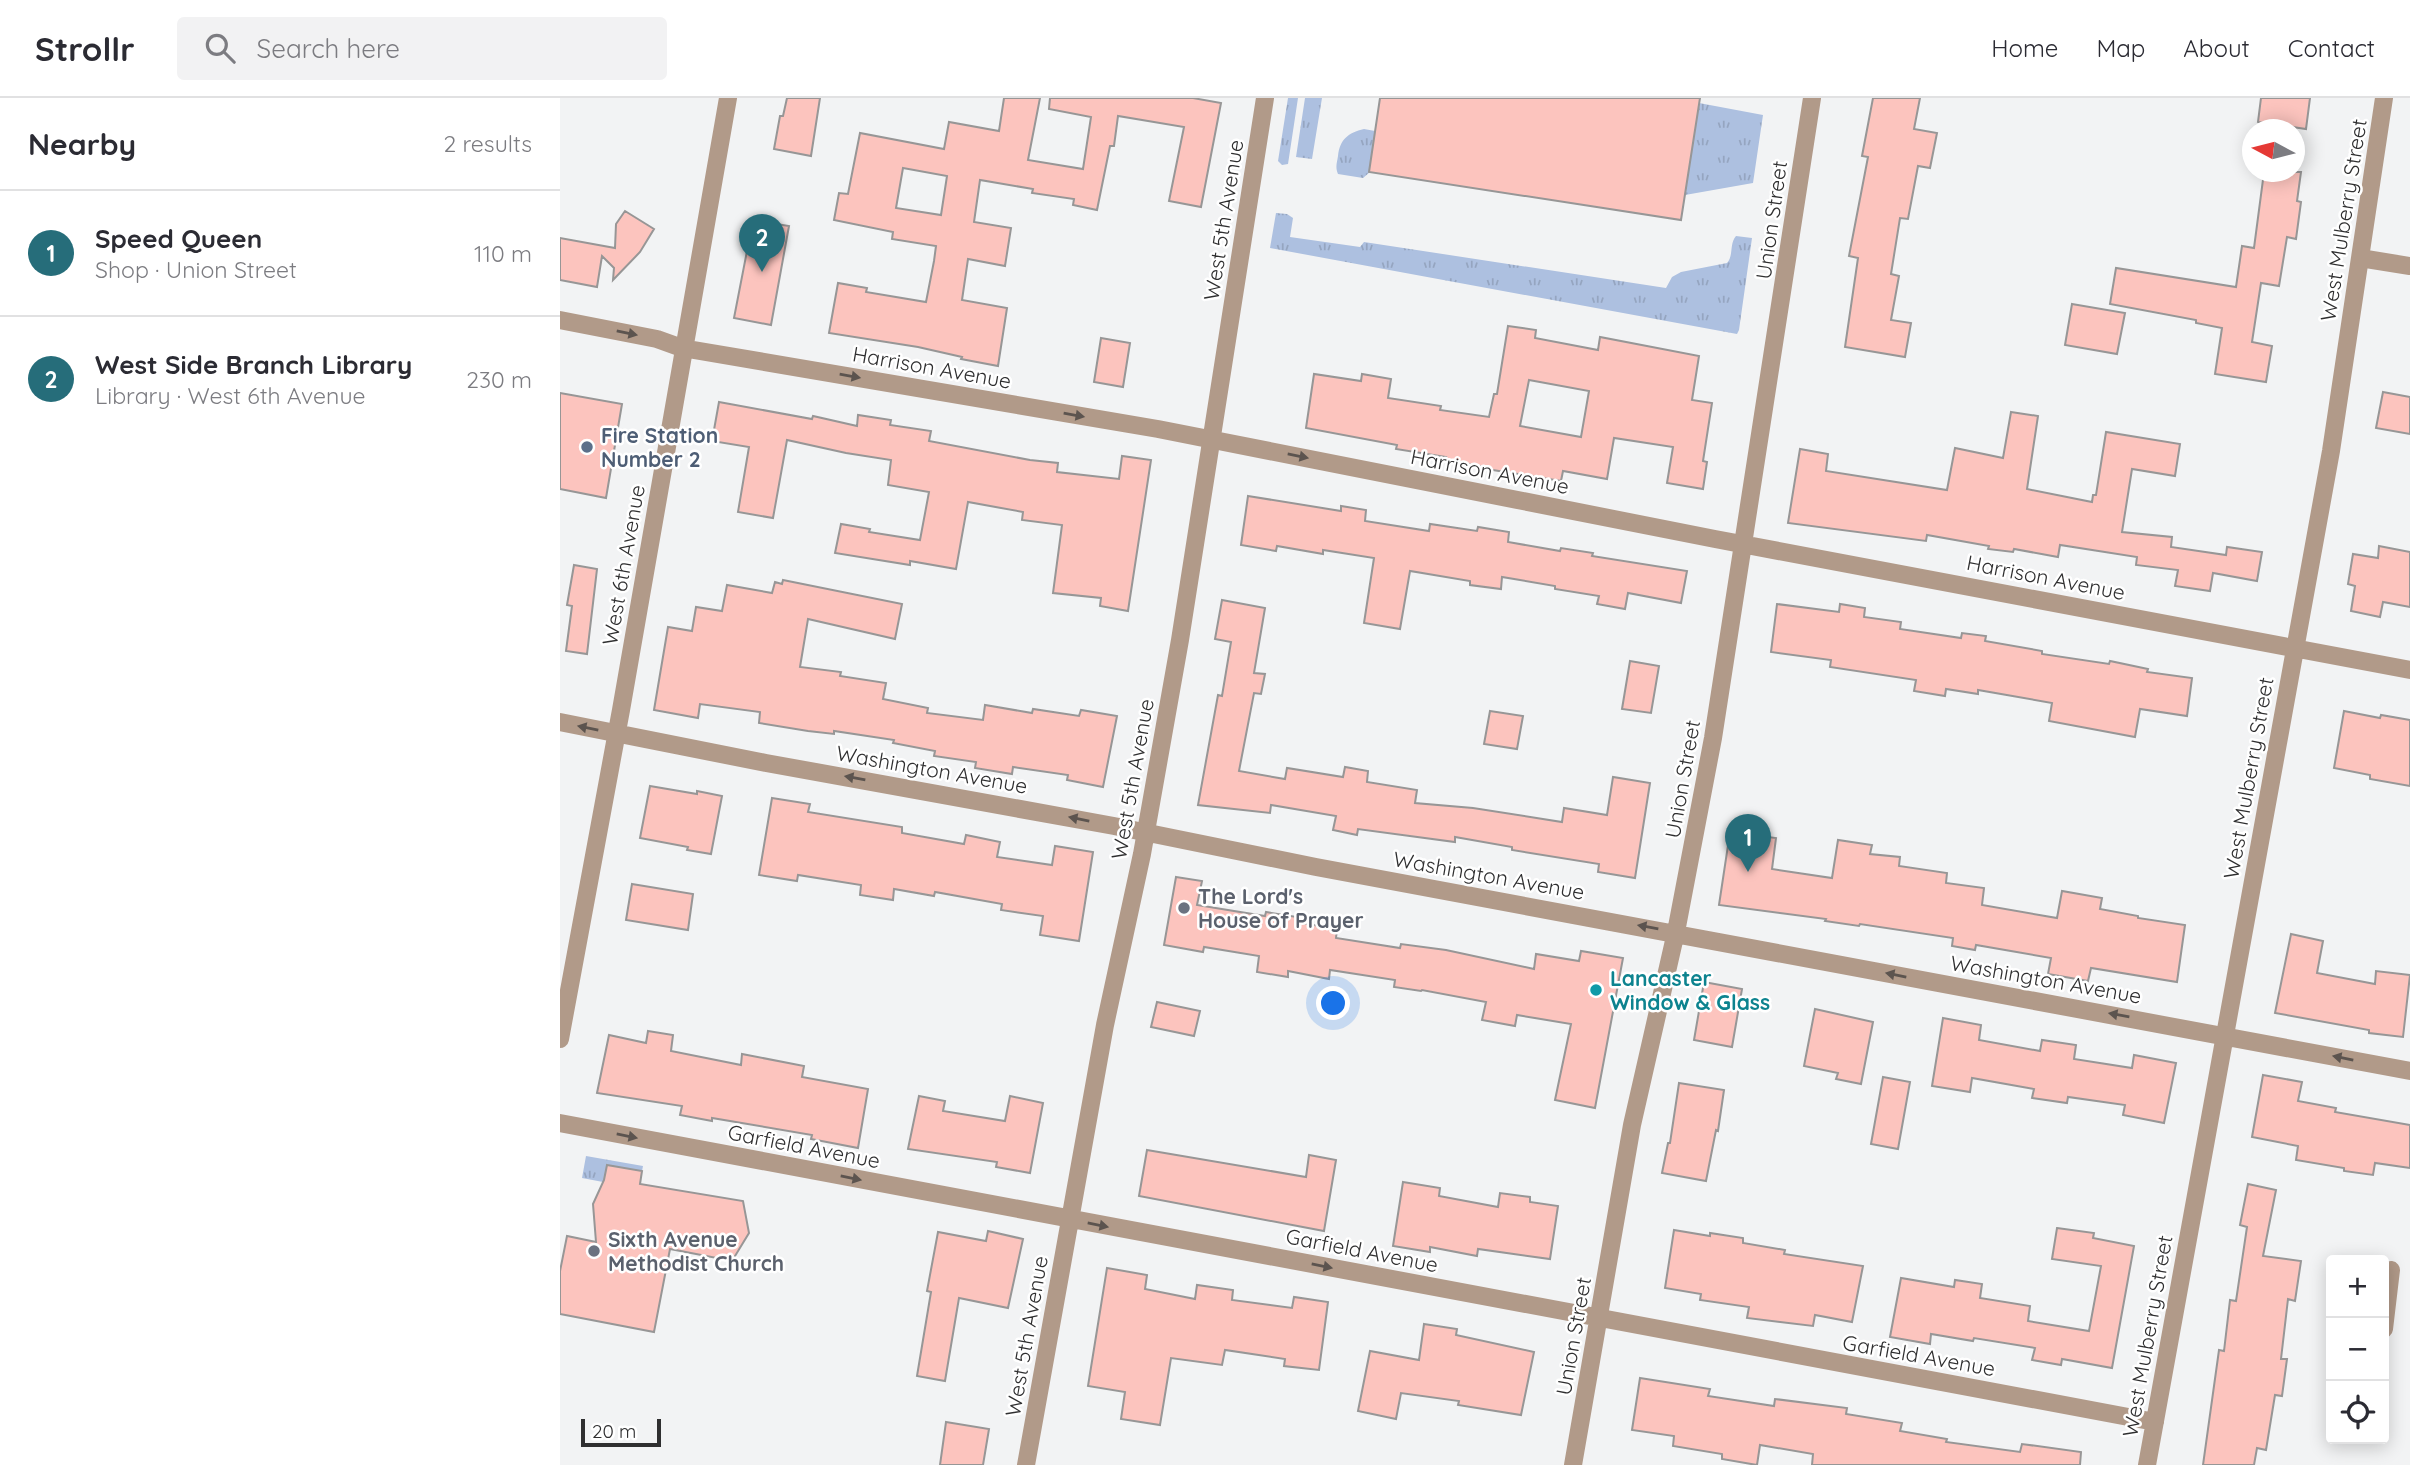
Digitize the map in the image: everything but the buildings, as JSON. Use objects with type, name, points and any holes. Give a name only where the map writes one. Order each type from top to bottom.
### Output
[{"type":"street","name":"West 6th Avenue","points":[[560,1039],[727,98]]},
{"type":"street","name":"West 5th Avenue","points":[[1026,1465],[1105,1025],[1146,832],[1180,640],[1265,98]]},
{"type":"street","name":"Union Street","points":[[1573,1465],[1632,1125],[1676,932],[1713,738],[1812,98]]},
{"type":"street","name":"West Mulberry Street","points":[[2147,1465],[2331,451],[2384,98]]},
{"type":"street","points":[[2360,258],[2410,266]]},
{"type":"street","name":"Harrison Avenue","points":[[560,320],[657,339],[682,348],[1212,440],[1742,544],[2410,670]]},
{"type":"street","name":"Washington Avenue","points":[[560,722],[1146,832],[1316,867],[2410,1071]]},
{"type":"street","name":"Garfield Avenue","points":[[560,1123],[2155,1422]]},
{"type":"street","points":[[2385,1318],[2391,1270]]},
{"type":"green space","points":[[1288,98],[1298,98],[1288,164],[1282,165],[1278,161]]},
{"type":"green space","points":[[1305,98],[1322,98],[1312,159],[1296,157]]},
{"type":"green space","points":[[1699,103],[1763,115],[1753,183],[1685,195]]},
{"type":"green space","points":[[1364,129],[1375,131],[1370,172],[1363,178],[1338,174],[1337,163],[1343,141],[1349,135]]},
{"type":"green space","points":[[1276,213],[1287,214],[1293,218],[1290,237],[1360,247],[1364,242],[1666,288],[1672,277],[1681,272],[1727,263],[1736,236],[1752,238],[1739,330],[1737,334],[1270,248]]},
{"type":"green space","points":[[586,1156],[643,1166],[642,1171],[603,1182],[582,1178]]},
{"type":"place","name":"West Side Branch Library","points":[[762,272]]},
{"type":"place","name":"Fire Station Number 2","points":[[587,447]]},
{"type":"place","name":"Speed Queen","points":[[1748,872]]},
{"type":"place","name":"The Lord's House of Prayer","points":[[1184,908]]},
{"type":"place","name":"Lancaster Window & Glass","points":[[1596,990]]},
{"type":"place","name":"Sixth Avenue Methodist Church","points":[[594,1251]]}]
